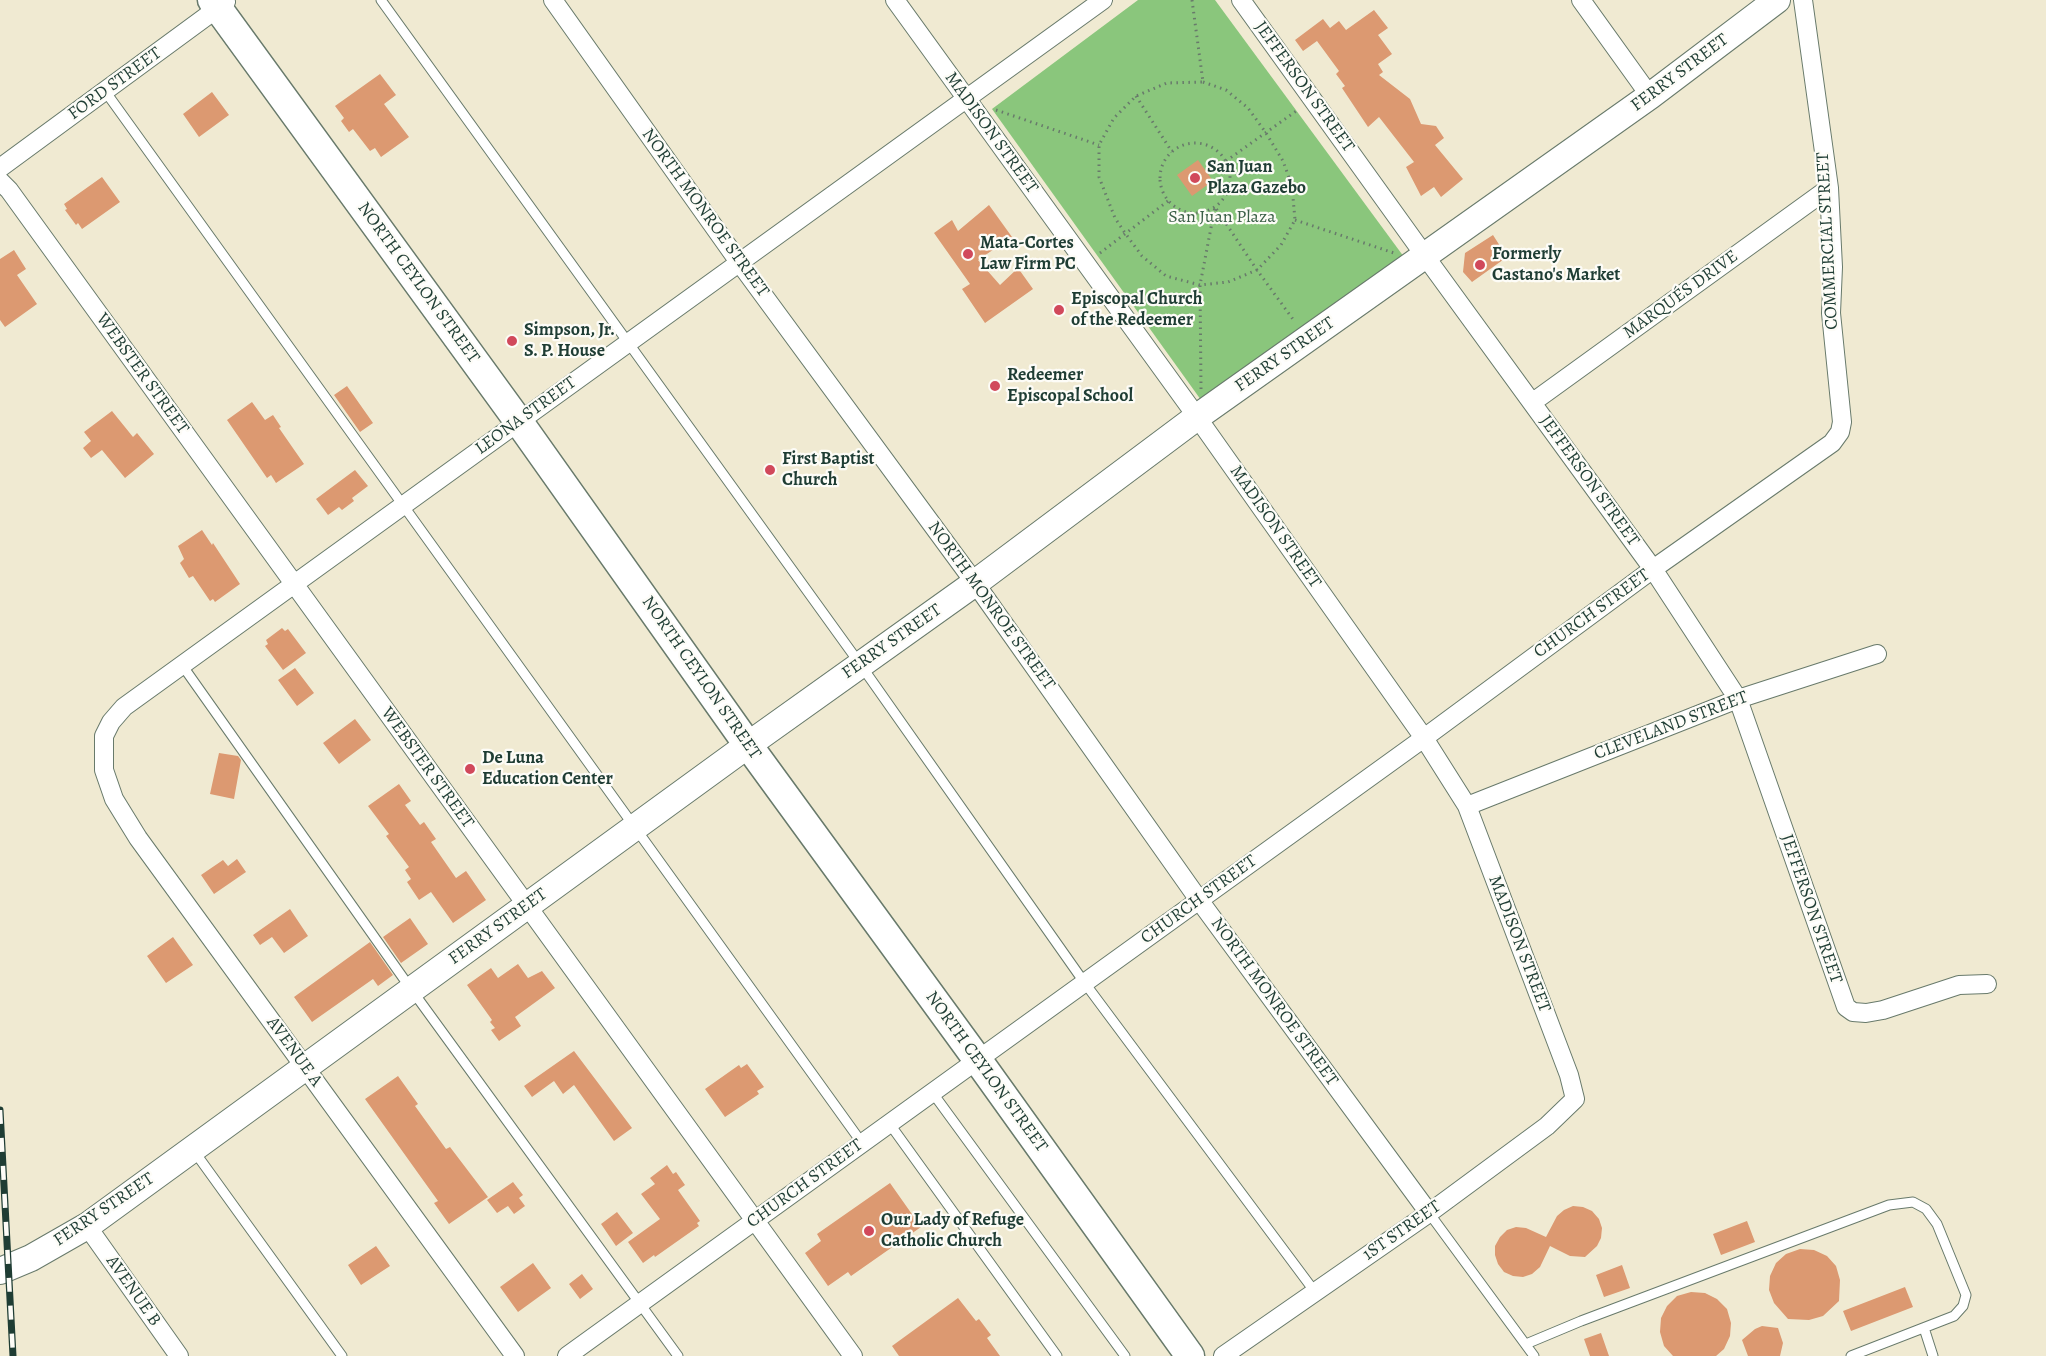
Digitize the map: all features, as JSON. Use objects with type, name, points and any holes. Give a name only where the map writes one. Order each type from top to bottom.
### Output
[{"type":"main road","name":"NORTH CEYLON STREET","points":[[220,3],[748,745],[1190,1356]]},
{"type":"street","name":"NORTH MONROE STREET","points":[[553,0],[739,262],[975,583],[1199,900],[1429,1213]]},
{"type":"street","name":"MADISON STREET","points":[[895,0],[1197,417],[1424,738],[1467,806],[1569,1075],[1575,1099]]},
{"type":"street","name":"LEONA STREET","points":[[104,736],[111,722],[124,707],[1102,0]]},
{"type":"street","name":"JEFFERSON STREET","points":[[1241,0],[1653,569],[1738,699],[1846,1007],[1853,1012],[1866,1013],[1959,985],[1987,984]]},
{"type":"street","points":[[1581,0],[1650,96]]},
{"type":"street","name":"FERRY STREET","points":[[0,1271],[31,1258],[87,1226],[411,989],[975,583],[1197,417],[1650,96],[1777,0]]},
{"type":"street","name":"COMMERCIAL STREET","points":[[1803,0],[1829,188],[1833,267],[1831,313],[1842,422],[1840,432],[1832,443]]},
{"type":"street","name":"FORD STREET","points":[[0,168],[220,3]]},
{"type":"street","name":"WEBSTER STREET","points":[[0,181],[9,190],[853,1356]]},
{"type":"street","name":"MARQUÉS DRIVE","points":[[1533,402],[1829,188]]},
{"type":"street","name":"CHURCH STREET","points":[[567,1356],[1424,738],[1653,569],[1832,443]]},
{"type":"street","name":"CLEVELAND STREET","points":[[1467,806],[1738,699],[1877,654]]},
{"type":"street","name":"AVENUE A","points":[[104,736],[104,770],[114,799],[138,838],[515,1356]]},
{"type":"street","name":"1ST STREET","points":[[1223,1356],[1429,1213],[1547,1126],[1575,1099]]},
{"type":"street","name":"AVENUE B","points":[[87,1226],[179,1356]]},
{"type":"lane","points":[[381,0],[629,341],[1084,982],[1315,1292]]},
{"type":"lane","points":[[105,91],[862,1143]]},
{"type":"lane","points":[[182,665],[411,989],[678,1356]]},
{"type":"lane","points":[[932,1092],[1125,1356]]},
{"type":"lane","points":[[889,1123],[1058,1356]]},
{"type":"lane","points":[[192,1148],[342,1356]]},
{"type":"lane","points":[[1526,1344],[1581,1321],[1889,1205],[1913,1202],[1926,1209],[1937,1224],[1966,1295],[1963,1306],[1954,1316],[1851,1356]]},
{"type":"lane","points":[[1429,1213],[1534,1356]]},
{"type":"lane","points":[[1924,1328],[1933,1356]]},
{"type":"path","points":[[1192,0],[1203,82]]},
{"type":"path","points":[[1203,82],[1226,90],[1248,108],[1266,133],[1283,162],[1292,186],[1295,220],[1281,245],[1257,270],[1228,282],[1200,285],[1166,276],[1142,256],[1125,233],[1115,218],[1099,177],[1099,145],[1114,118],[1136,96],[1167,83],[1203,82]]},
{"type":"path","points":[[1136,96],[1172,152]]},
{"type":"path","points":[[1226,161],[1312,99]]},
{"type":"path","points":[[992,109],[1099,145]]},
{"type":"path","points":[[1191,143],[1211,147],[1226,161],[1230,171],[1230,181],[1223,200],[1215,207],[1196,214],[1176,208],[1162,192],[1160,170],[1164,160],[1181,146],[1191,143]]},
{"type":"path","points":[[1085,264],[1168,201]]},
{"type":"path","points":[[1215,207],[1307,339]]},
{"type":"path","points":[[1201,389],[1200,285],[1215,207]]},
{"type":"path","points":[[1295,220],[1395,254]]},
{"type":"green space","name":"San Juan Plaza","points":[[1138,0],[1215,0],[1404,257],[1201,400],[992,109]]},
{"type":"building","points":[[1374,10],[1388,28],[1378,35],[1392,54],[1378,64],[1383,72],[1379,75],[1410,99],[1421,124],[1436,126],[1444,138],[1435,145],[1463,179],[1441,197],[1434,187],[1421,196],[1406,167],[1414,162],[1379,117],[1368,127],[1342,88],[1345,86],[1336,74],[1339,71],[1317,41],[1303,51],[1295,40],[1323,19],[1330,28],[1339,21],[1346,30]]},
{"type":"building","points":[[380,74],[396,95],[384,104],[409,137],[381,157],[375,148],[370,151],[353,129],[349,132],[341,121],[344,118],[335,106]]},
{"type":"building","points":[[212,92],[229,115],[199,137],[183,114]]},
{"type":"building","name":"San Juan Plaza Gazebo","points":[[1198,160],[1213,181],[1192,196],[1177,175]]},
{"type":"building","points":[[102,177],[120,202],[82,229],[78,223],[76,225],[65,210],[67,209],[64,204]]},
{"type":"building","points":[[989,205],[1012,237],[978,260],[1000,285],[1018,268],[1033,289],[985,323],[962,289],[970,284],[934,233],[952,220],[958,231]]},
{"type":"building","name":"Formerly Castano's Market","points":[[1493,235],[1507,257],[1472,282],[1463,272],[1465,253]]},
{"type":"building","points":[[14,250],[26,269],[17,275],[37,304],[5,327],[0,320],[0,259]]},
{"type":"building","points":[[347,386],[373,423],[360,432],[334,395]]},
{"type":"building","points":[[252,402],[265,420],[273,415],[281,427],[279,428],[304,464],[276,483],[271,475],[267,478],[227,420]]},
{"type":"building","points":[[112,411],[133,437],[137,433],[154,454],[125,478],[102,450],[91,458],[83,448],[91,441],[84,432]]},
{"type":"building","points":[[355,470],[368,486],[352,498],[354,501],[342,510],[339,507],[328,515],[316,499]]},
{"type":"building","points":[[202,530],[240,584],[215,602],[213,599],[210,601],[193,576],[189,578],[180,563],[184,559],[178,546]]},
{"type":"building","points":[[282,628],[285,631],[288,629],[306,653],[283,670],[265,646],[268,644],[266,640]]},
{"type":"building","points":[[295,668],[314,693],[297,706],[278,680]]},
{"type":"building","points":[[355,719],[371,740],[339,764],[323,743]]},
{"type":"building","points":[[219,753],[238,756],[241,760],[234,799],[210,794]]},
{"type":"building","points":[[399,784],[411,801],[405,805],[420,825],[424,822],[436,839],[431,842],[456,878],[466,871],[486,900],[453,923],[431,892],[419,900],[407,882],[411,879],[405,870],[409,867],[386,836],[389,834],[368,806]]},
{"type":"building","points":[[237,859],[246,872],[214,894],[201,875],[223,860],[228,866]]},
{"type":"building","points":[[290,909],[308,936],[284,953],[272,937],[260,945],[253,935]]},
{"type":"building","points":[[410,918],[428,944],[401,963],[383,937]]},
{"type":"building","points":[[173,937],[193,965],[166,983],[147,956]]},
{"type":"building","points":[[370,942],[393,975],[378,986],[373,979],[312,1022],[294,997]]},
{"type":"building","points":[[518,964],[528,978],[542,971],[555,988],[515,1017],[521,1026],[499,1041],[491,1030],[495,1028],[490,1022],[492,1020],[467,985],[491,968],[498,978]]},
{"type":"building","points":[[574,1051],[632,1128],[614,1141],[574,1085],[563,1094],[554,1081],[532,1097],[524,1086]]},
{"type":"building","points":[[747,1064],[764,1087],[757,1091],[759,1094],[725,1117],[705,1089],[739,1065],[741,1068]]},
{"type":"building","points":[[398,1076],[418,1104],[415,1106],[446,1149],[450,1147],[488,1197],[449,1224],[434,1203],[438,1201],[365,1099]]},
{"type":"building","points":[[667,1165],[673,1174],[676,1172],[685,1185],[678,1190],[700,1221],[697,1223],[699,1226],[643,1263],[628,1242],[660,1219],[641,1194],[655,1184],[650,1178]]},
{"type":"building","points":[[513,1182],[523,1195],[519,1198],[525,1206],[514,1214],[508,1206],[497,1213],[487,1200]]},
{"type":"building","name":"Our Lady of Refuge Catholic Church","points":[[890,1183],[921,1227],[851,1276],[848,1272],[828,1286],[805,1253],[821,1241],[817,1234]]},
{"type":"building","points":[[1573,1206],[1592,1211],[1599,1219],[1602,1228],[1597,1246],[1585,1257],[1570,1256],[1550,1246],[1540,1267],[1532,1274],[1523,1277],[1504,1272],[1498,1264],[1495,1246],[1507,1230],[1516,1227],[1526,1228],[1546,1237],[1557,1216]]},
{"type":"building","points":[[617,1212],[633,1233],[616,1246],[601,1224]]},
{"type":"building","points":[[1747,1221],[1755,1242],[1721,1255],[1713,1234]]},
{"type":"building","points":[[376,1246],[390,1266],[361,1285],[348,1265]]},
{"type":"building","points":[[1800,1249],[1814,1250],[1827,1256],[1836,1266],[1840,1280],[1839,1301],[1823,1316],[1809,1320],[1788,1319],[1774,1303],[1769,1290],[1770,1276],[1776,1263],[1786,1254]]},
{"type":"building","points":[[533,1263],[551,1288],[518,1312],[500,1287]]},
{"type":"building","points":[[1622,1265],[1630,1288],[1604,1297],[1596,1275]]},
{"type":"building","points":[[582,1274],[593,1289],[580,1299],[569,1284]]},
{"type":"building","points":[[1905,1287],[1913,1307],[1851,1331],[1843,1311]]},
{"type":"building","points":[[1691,1292],[1705,1293],[1717,1299],[1727,1309],[1731,1323],[1730,1336],[1724,1349],[1716,1356],[1673,1356],[1664,1346],[1660,1332],[1661,1318],[1667,1306],[1677,1296]]},
{"type":"building","points":[[958,1298],[976,1321],[979,1319],[991,1335],[987,1338],[1000,1356],[899,1356],[892,1346]]},
{"type":"building","points":[[1762,1326],[1778,1328],[1783,1343],[1780,1356],[1748,1356],[1742,1340]]},
{"type":"building","points":[[1601,1333],[1609,1356],[1590,1356],[1584,1339]]},
{"type":"railway","points":[[0,1110],[13,1356]]},
{"type":"place","name":"San Juan Plaza Gazebo","points":[[1195,178]]},
{"type":"place","name":"Mata-Cortes Law Firm PC","points":[[968,254]]},
{"type":"place","name":"Formerly Castano's Market","points":[[1480,265]]},
{"type":"place","name":"Episcopal Church of the Redeemer","points":[[1059,310]]},
{"type":"place","name":"Simpson, Jr. S. P. House","points":[[512,341]]},
{"type":"place","name":"Redeemer Episcopal School","points":[[995,386]]},
{"type":"place","name":"First Baptist Church","points":[[770,470]]},
{"type":"place","name":"De Luna Education Center","points":[[470,769]]},
{"type":"place","name":"Our Lady of Refuge Catholic Church","points":[[869,1231]]}]
